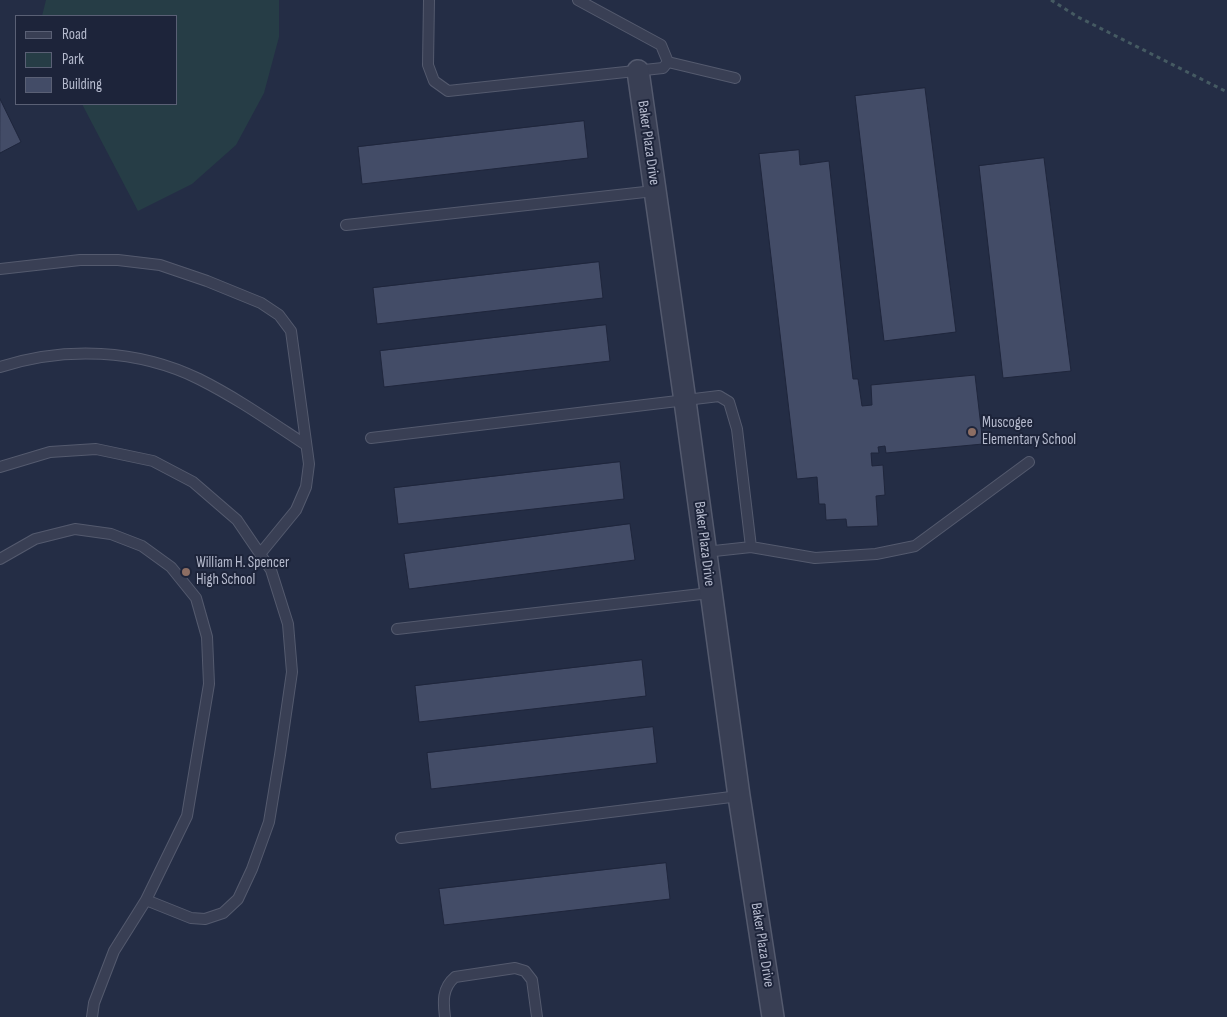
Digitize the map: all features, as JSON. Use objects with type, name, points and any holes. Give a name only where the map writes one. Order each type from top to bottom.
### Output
[{"type":"street","name":"Baker Plaza Drive","points":[[638,70],[710,593],[773,1017]]},
{"type":"lane","points":[[429,0],[428,65],[434,81],[448,90],[663,68],[668,62]]},
{"type":"lane","points":[[578,0],[661,45],[668,62]]},
{"type":"lane","points":[[668,62],[734,78]]},
{"type":"lane","points":[[346,225],[654,191]]},
{"type":"lane","points":[[0,269],[80,260],[118,260],[143,263],[170,268],[207,281],[261,303],[280,315],[291,331],[309,464],[306,487],[296,510],[260,554]]},
{"type":"lane","points":[[0,367],[58,354],[113,354],[158,363],[199,379],[251,409],[306,445]]},
{"type":"lane","points":[[371,438],[719,396],[729,402],[737,429],[751,547]]},
{"type":"lane","points":[[0,466],[50,452],[96,449],[153,461],[193,482],[237,520],[271,570],[288,624],[292,672],[269,822],[252,869],[238,899],[223,913],[205,919],[191,918],[146,900]]},
{"type":"lane","points":[[705,552],[751,547],[815,558],[876,554],[915,546],[1029,462]]},
{"type":"lane","points":[[0,559],[35,539],[75,529],[111,534],[142,546],[171,567],[196,598],[208,637],[210,684],[187,816],[146,900],[114,951],[94,1003],[92,1017]]},
{"type":"lane","points":[[397,629],[710,593]]},
{"type":"lane","points":[[401,838],[739,796]]},
{"type":"lane","points":[[444,1017],[444,993],[449,982],[454,977],[515,968],[525,971],[532,980],[537,1017]]},
{"type":"path","points":[[1051,0],[1086,21],[1227,92]]},
{"type":"green space","points":[[46,0],[279,0],[279,37],[264,93],[236,145],[192,184],[138,211],[83,105],[178,105],[178,15],[42,15]]},
{"type":"building","points":[[925,88],[956,332],[884,341],[855,96]]},
{"type":"building","points":[[0,99],[21,142],[0,153]]},
{"type":"building","points":[[584,121],[588,158],[362,184],[358,147]]},
{"type":"building","points":[[799,150],[800,165],[829,161],[853,379],[858,379],[862,406],[872,405],[871,385],[975,375],[983,444],[886,453],[885,446],[878,447],[879,453],[871,453],[872,466],[883,465],[885,495],[876,496],[878,526],[847,527],[846,519],[826,520],[825,504],[819,504],[817,477],[797,479],[759,154]]},
{"type":"building","points":[[1044,158],[1071,371],[1003,378],[979,166]]},
{"type":"building","points":[[599,262],[603,298],[377,324],[373,288]]},
{"type":"building","points":[[606,325],[610,361],[384,387],[380,351]]},
{"type":"building","points":[[620,462],[624,499],[398,524],[394,488]]},
{"type":"building","points":[[630,524],[635,560],[409,589],[404,554]]},
{"type":"building","points":[[642,660],[646,696],[419,722],[415,686]]},
{"type":"building","points":[[653,727],[657,763],[431,789],[427,753]]},
{"type":"building","points":[[666,863],[670,899],[444,925],[439,889]]},
{"type":"place","name":"Muscogee Elementary School","points":[[972,432]]},
{"type":"place","name":"William H. Spencer High School","points":[[186,572]]}]
